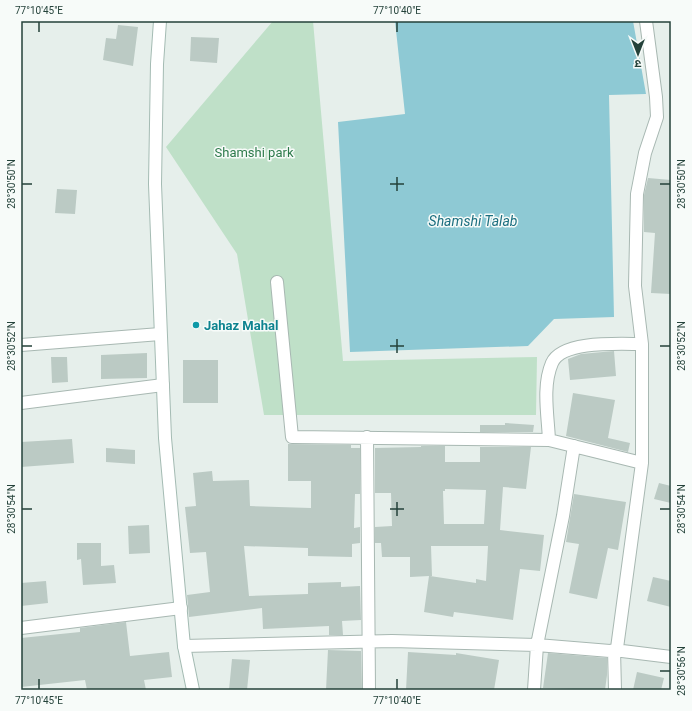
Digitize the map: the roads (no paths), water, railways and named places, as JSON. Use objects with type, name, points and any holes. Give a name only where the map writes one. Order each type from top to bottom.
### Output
[{"type":"street","points":[[160,21],[156,64],[155,184],[165,438],[184,646],[193,690]]},
{"type":"street","points":[[615,690],[614,650],[619,643],[642,463],[642,344],[635,286],[637,194],[645,153],[657,117],[656,97],[646,21]]},
{"type":"street","points":[[277,282],[292,437],[549,440],[642,463]]},
{"type":"street","points":[[21,346],[160,334]]},
{"type":"street","points":[[549,440],[547,396],[548,377],[552,362],[557,356],[565,350],[582,346],[642,344]]},
{"type":"street","points":[[21,403],[163,385]]},
{"type":"street","points":[[367,437],[369,690]]},
{"type":"street","points":[[534,690],[537,645],[563,516],[574,446]]},
{"type":"street","points":[[21,628],[181,608]]},
{"type":"street","points":[[184,646],[369,641],[537,645],[614,650],[671,657]]},
{"type":"water","name":"Shamshi Talab","points":[[395,21],[633,21],[646,94],[609,95],[614,317],[554,319],[528,346],[350,352],[338,122],[405,114]]},
{"type":"place","name":"Jahaz Mahal","points":[[196,325]]},
{"type":"park label","name":"Shamshi park","points":[[254,152]]}]
